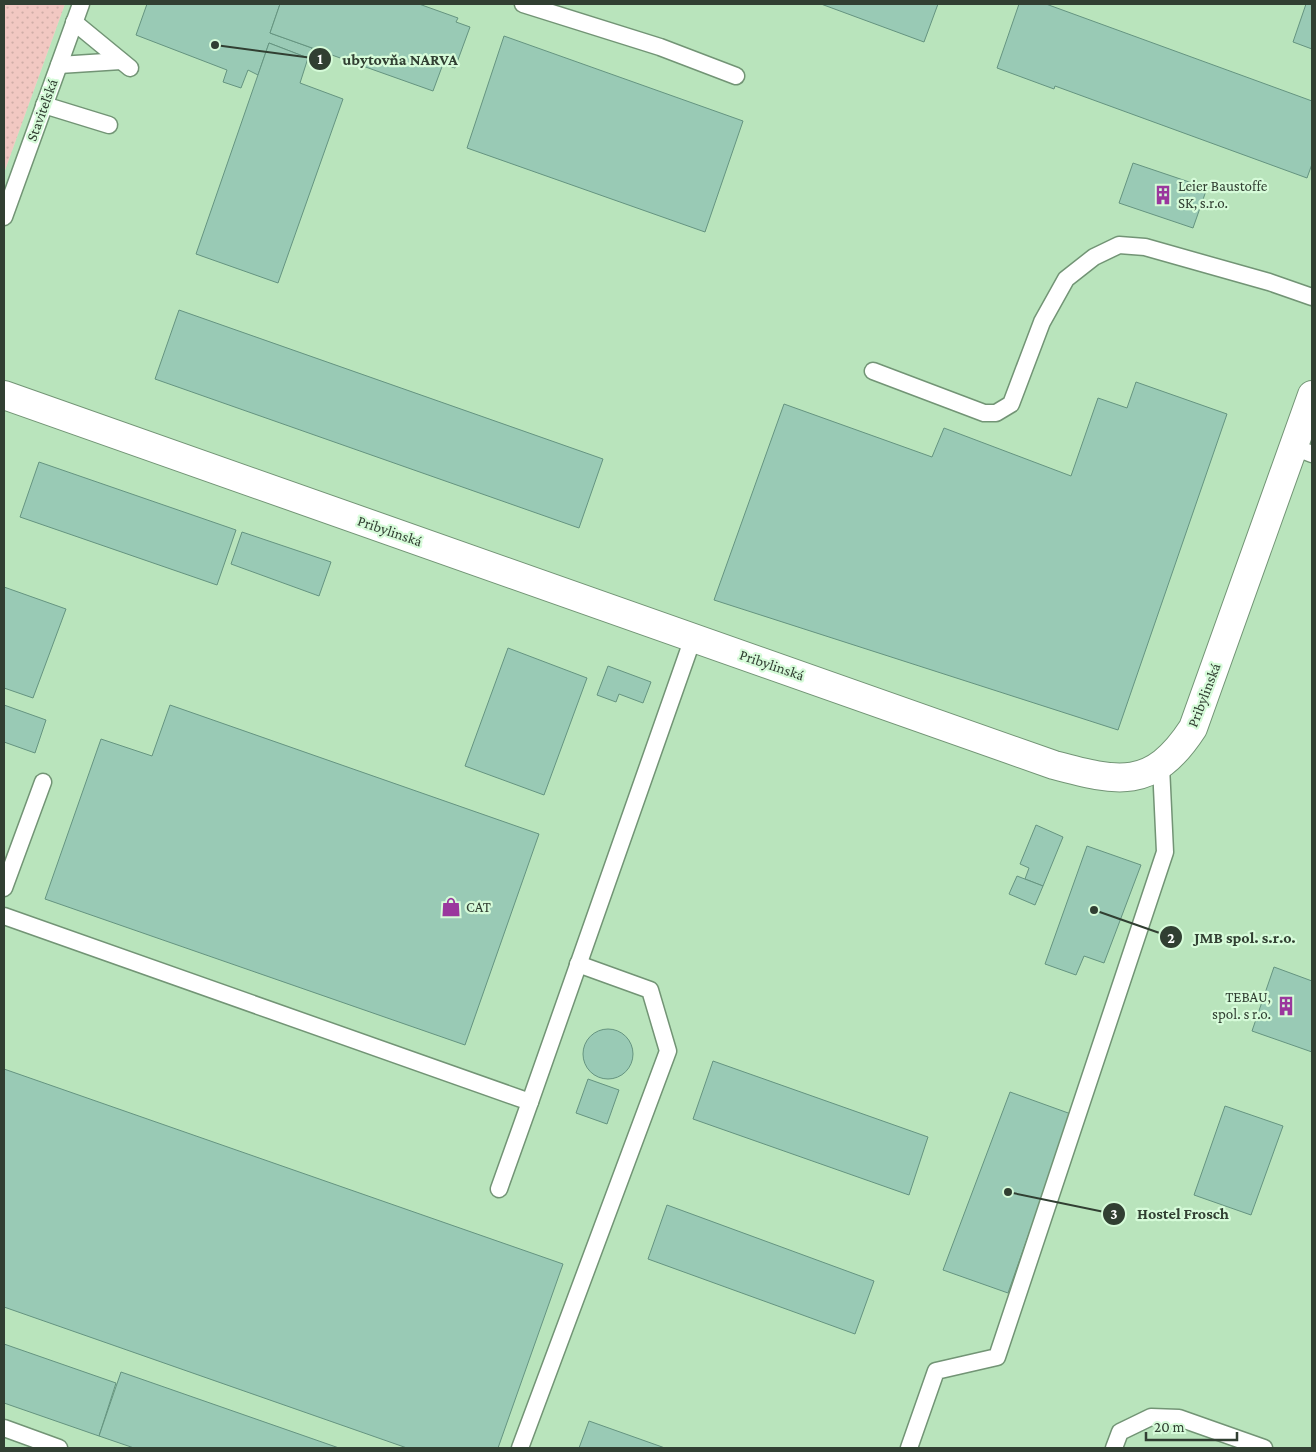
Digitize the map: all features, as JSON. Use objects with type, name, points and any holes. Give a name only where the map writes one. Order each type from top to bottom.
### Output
[{"type":"street","name":"Pribylinská","points":[[4,395],[1073,770],[1102,778],[1129,778],[1150,772],[1161,766],[1181,746],[1192,728],[1303,451],[1312,394]]},
{"type":"lane","name":"Staviteľská","points":[[4,217],[81,4]]},
{"type":"lane","points":[[523,4],[660,47],[736,76]]},
{"type":"lane","points":[[59,65],[125,64],[74,22]]},
{"type":"lane","points":[[44,105],[110,125]]},
{"type":"lane","points":[[873,371],[984,413],[996,413],[1010,404],[1042,322],[1066,279],[1094,256],[1119,245],[1145,248],[1269,282],[1312,297]]},
{"type":"lane","points":[[499,1189],[694,638]]},
{"type":"lane","points":[[909,1448],[936,1371],[997,1357],[1165,852],[1161,766]]},
{"type":"lane","points":[[4,888],[43,782]]},
{"type":"lane","points":[[4,916],[530,1102]]},
{"type":"lane","points":[[520,1448],[668,1051],[650,990],[578,964]]},
{"type":"lane","points":[[1114,1448],[1120,1432],[1151,1416],[1179,1418],[1264,1448]]},
{"type":"lane","points":[[4,1428],[59,1448]]},
{"type":"shaded area","points":[[4,4],[65,4],[4,173]]},
{"type":"shaded area","points":[[65,4],[1312,4],[1312,1448],[4,1448],[4,173]]},
{"type":"building","points":[[147,4],[280,4],[270,33],[312,48],[308,58],[269,43],[258,75],[248,70],[241,88],[223,82],[227,70],[136,35]]},
{"type":"building","points":[[280,4],[419,4],[458,18],[456,22],[470,27],[455,68],[443,64],[433,91],[270,33]]},
{"type":"building","points":[[821,4],[938,4],[924,42]]},
{"type":"building","points":[[1019,4],[1046,4],[1312,101],[1312,164],[1307,178],[1055,86],[1054,89],[997,68]]},
{"type":"building","points":[[1306,4],[1312,4],[1312,49],[1293,42]]},
{"type":"building","points":[[504,36],[743,121],[705,232],[467,148]]},
{"type":"building","points":[[269,43],[308,58],[300,83],[343,99],[278,283],[196,254]]},
{"type":"building","name":"Leier Baustoffe SK, s.r.o.","points":[[1133,163],[1207,188],[1193,228],[1119,203]]},
{"type":"building","points":[[179,310],[603,459],[579,528],[155,379]]},
{"type":"building","points":[[1136,382],[1227,414],[1118,730],[714,600],[784,404],[932,457],[944,428],[1071,476],[1098,398],[1127,408]]},
{"type":"building","points":[[39,462],[236,530],[217,585],[20,517]]},
{"type":"building","points":[[242,532],[331,562],[319,596],[231,564]]},
{"type":"building","points":[[4,587],[66,609],[33,698],[4,688]]},
{"type":"building","points":[[508,648],[587,678],[544,795],[465,766]]},
{"type":"building","points":[[608,666],[651,682],[643,703],[619,694],[616,702],[597,695]]},
{"type":"building","points":[[4,705],[46,720],[35,753],[4,742]]},
{"type":"building","points":[[170,705],[539,834],[465,1045],[45,899],[101,739],[152,756]]},
{"type":"building","points":[[1036,825],[1063,837],[1043,886],[1025,879],[1029,868],[1020,864]]},
{"type":"building","points":[[1087,846],[1141,865],[1104,963],[1084,956],[1076,975],[1045,964]]},
{"type":"building","points":[[1017,876],[1043,886],[1035,905],[1009,894]]},
{"type":"building","name":"TEBAU, spol. s r.o.","points":[[1274,967],[1312,981],[1312,1052],[1252,1031]]},
{"type":"building","points":[[603,1029],[613,1029],[626,1036],[633,1049],[633,1059],[626,1072],[613,1079],[603,1079],[594,1075],[587,1068],[583,1059],[583,1049],[587,1040],[594,1033]]},
{"type":"building","points":[[713,1061],[928,1137],[909,1195],[693,1119]]},
{"type":"building","points":[[4,1069],[563,1264],[498,1448],[407,1448],[4,1307]]},
{"type":"building","points":[[588,1079],[619,1090],[607,1124],[576,1113]]},
{"type":"building","points":[[1010,1092],[1071,1114],[1008,1293],[943,1270]]},
{"type":"building","points":[[1225,1106],[1283,1126],[1251,1215],[1194,1195]]},
{"type":"building","points":[[667,1205],[874,1281],[855,1334],[648,1259]]},
{"type":"building","points":[[4,1344],[116,1383],[99,1436],[4,1403]]},
{"type":"building","points":[[121,1372],[339,1448],[134,1448],[99,1436]]},
{"type":"building","points":[[589,1421],[665,1448],[579,1448]]},
{"type":"place","name":"ubytovňa NARVA","points":[[215,45]]},
{"type":"place","name":"Leier Baustoffe SK, s.r.o.","points":[[1163,195]]},
{"type":"place","name":"CAT","points":[[451,907]]},
{"type":"place","name":"JMB spol. s.r.o.","points":[[1094,910]]},
{"type":"place","name":"TEBAU, spol. s r.o.","points":[[1286,1006]]},
{"type":"place","name":"Hostel Frosch","points":[[1008,1192]]}]
